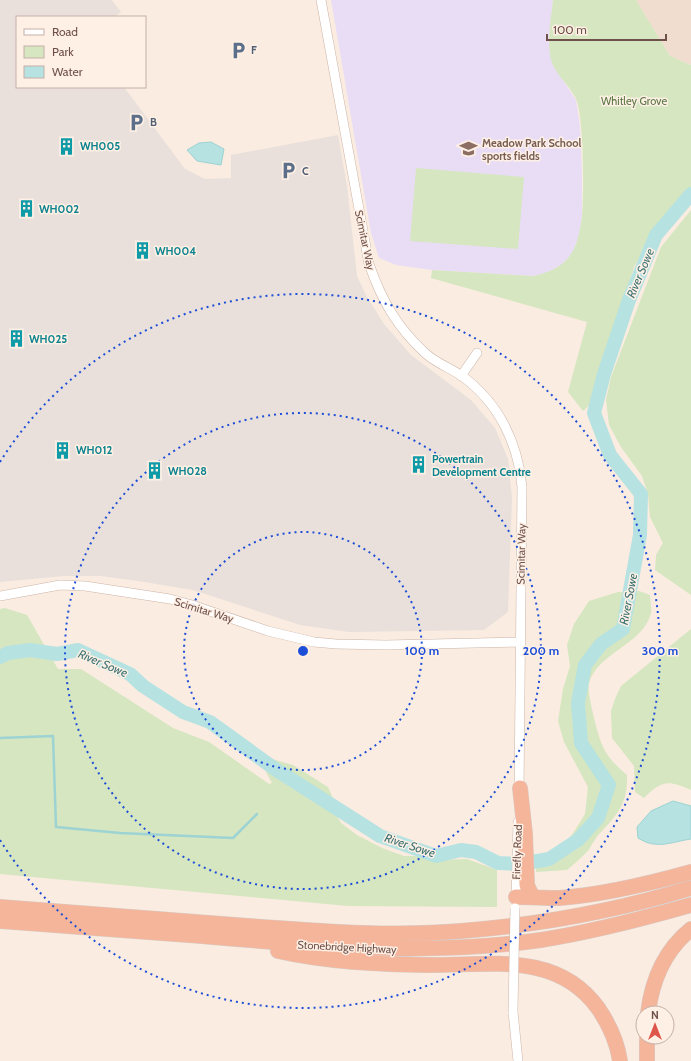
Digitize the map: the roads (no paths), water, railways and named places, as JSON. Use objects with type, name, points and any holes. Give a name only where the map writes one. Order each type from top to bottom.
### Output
[{"type":"highway","points":[[520,788],[522,894],[582,896],[628,888],[691,872]]},
{"type":"highway","name":"Stonebridge Highway","points":[[0,907],[296,929],[405,934],[460,932],[530,924],[593,914],[649,901],[691,888]]},
{"type":"highway","name":"Stonebridge Highway","points":[[0,921],[353,948],[456,948],[541,940],[580,933],[643,919],[691,905]]},
{"type":"highway","points":[[649,1005],[656,977],[665,958],[674,945],[691,929]]},
{"type":"highway","points":[[213,937],[315,958],[353,962],[429,965],[505,964],[538,967],[576,985],[591,998],[606,1019],[615,1038],[620,1061]]},
{"type":"highway","points":[[647,1045],[647,1061]]},
{"type":"street","name":"Scimitar Way","points":[[0,596],[60,585],[85,586],[170,599],[275,633],[307,640],[336,644],[386,645],[520,642],[522,488],[517,456],[510,435],[502,419],[479,390],[461,376],[427,355],[408,336],[384,302],[376,285],[369,264],[354,187],[322,0]]},
{"type":"street","points":[[461,376],[477,352]]},
{"type":"street","points":[[520,642],[520,788]]},
{"type":"street","points":[[518,1061],[513,1012],[522,894]]},
{"type":"water","points":[[211,142],[224,149],[221,165],[197,161],[187,150],[199,143]]},
{"type":"water","points":[[673,801],[691,806],[691,839],[664,844],[651,844],[638,838],[637,827],[651,811]]},
{"type":"waterway","name":"River Sowe","points":[[0,657],[8,653],[30,650],[57,654],[78,650],[130,674],[143,686],[183,712],[210,722],[275,769],[380,836],[436,856],[461,850],[476,852],[498,863],[521,864],[549,859],[578,840],[598,818],[609,785],[581,743],[578,703],[585,665],[601,644],[623,629],[640,535],[641,494],[610,455],[594,413],[604,374],[629,300],[656,235],[691,194]]},
{"type":"waterway","points":[[0,738],[53,736],[56,827],[120,833],[233,838],[257,814]]},
{"type":"place","name":"F","points":[[238,50]]},
{"type":"place","name":"B","points":[[137,122]]},
{"type":"place","name":"WH005","points":[[67,146]]},
{"type":"place","name":"Meadow Park School sports fields","points":[[469,149]]},
{"type":"place","name":"C","points":[[289,171]]},
{"type":"place","name":"WH002","points":[[26,209]]},
{"type":"place","name":"WH004","points":[[142,251]]},
{"type":"place","name":"WH025","points":[[16,339]]},
{"type":"place","name":"WH012","points":[[63,450]]},
{"type":"place","name":"Powertrain Development Centre","points":[[419,465]]},
{"type":"place","name":"WH028","points":[[155,471]]},
{"type":"park label","name":"Whitley Grove","points":[[634,101]]}]
